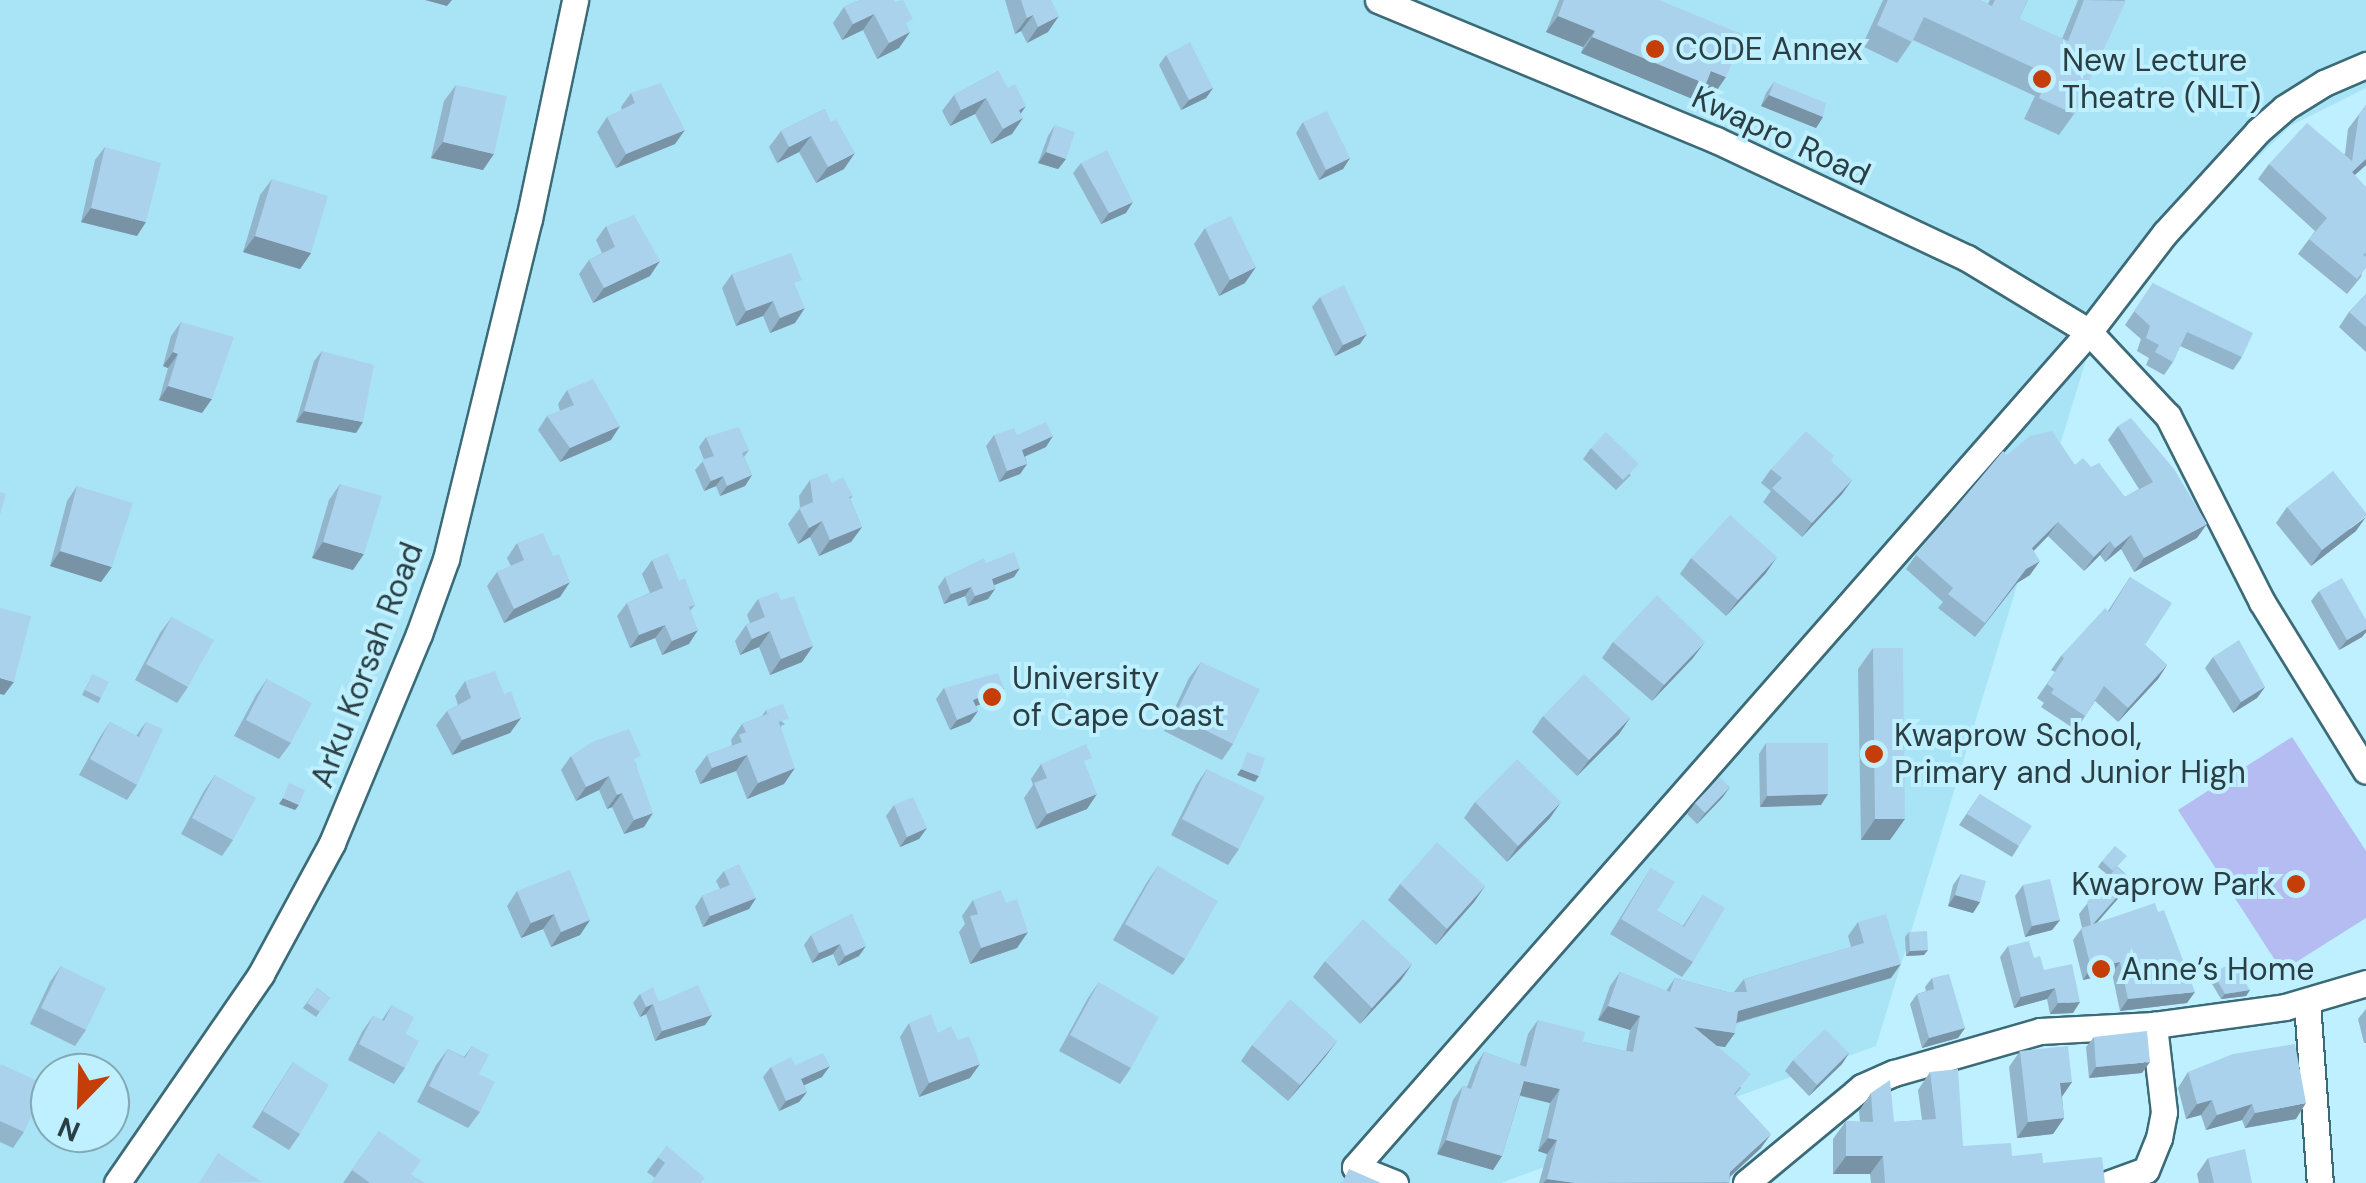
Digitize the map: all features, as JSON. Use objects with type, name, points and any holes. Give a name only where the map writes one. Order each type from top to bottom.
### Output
[{"type":"street","name":"Arku Korsah Road","points":[[116,1183],[261,974],[332,842],[419,634],[446,559],[520,256],[575,0]]},
{"type":"street","name":"Kwapro Road","points":[[1378,0],[1716,140],[1967,258],[2089,332],[2168,416],[2262,602],[2366,771]]},
{"type":"street","points":[[1395,1183],[1355,1167],[2089,332],[2165,233],[2258,131],[2297,100],[2366,65]]},
{"type":"street","points":[[1746,1183],[1862,1086],[1894,1073],[2040,1031],[2154,1025],[2307,1003],[2366,983]]},
{"type":"street","points":[[2307,1003],[2320,1183]]},
{"type":"street","points":[[2110,1183],[2146,1170],[2159,1138],[2164,1112],[2154,1025]]},
{"type":"shaded area","name":"University of Cape Coast","points":[[0,0],[2366,0],[2366,88],[2290,126],[2212,202],[2090,347],[1876,1046],[1501,1183],[0,1183]]},
{"type":"shaded area","name":"Kwaprow Park","points":[[2292,737],[2366,851],[2366,918],[2282,971],[2178,810]]},
{"type":"building","points":[[860,0],[903,0],[913,19],[906,23],[910,32],[889,43],[874,14],[853,24],[844,7]]},
{"type":"building","points":[[1021,0],[1051,0],[1059,16],[1038,27],[1033,15],[1027,18]]},
{"type":"building","name":"CODE Annex","points":[[1564,0],[1659,0],[1744,35],[1726,77],[1711,71],[1706,84],[1592,37],[1595,31],[1558,16]]},
{"type":"building","points":[[1888,0],[1979,0],[1992,6],[1995,0],[2028,0],[2019,19],[2068,41],[2084,0],[2126,1],[2074,114],[2039,98],[2049,75],[1924,17],[1912,42],[1877,25]]},
{"type":"building","points":[[1190,42],[1213,88],[1189,100],[1166,55]]},
{"type":"building","points":[[998,71],[1008,88],[1015,84],[1026,106],[1019,110],[1023,118],[1003,129],[986,98],[961,110],[954,95]]},
{"type":"building","points":[[1774,82],[1826,103],[1823,117],[1769,95]]},
{"type":"building","points":[[661,83],[685,130],[626,154],[607,117],[635,103],[631,93]]},
{"type":"building","points":[[456,85],[507,96],[494,154],[443,142]]},
{"type":"building","points":[[2366,105],[2366,159],[2352,172],[2366,187],[2366,268],[2357,279],[2309,239],[2327,218],[2269,164],[2307,123],[2352,161],[2359,114]]},
{"type":"building","points":[[825,109],[831,122],[836,119],[855,153],[828,167],[811,136],[789,147],[781,131]]},
{"type":"building","points":[[1327,111],[1350,158],[1326,170],[1303,122]]},
{"type":"building","points":[[1055,125],[1075,132],[1066,159],[1046,152]]},
{"type":"building","points":[[105,147],[161,163],[146,222],[91,208]]},
{"type":"building","points":[[1107,150],[1133,202],[1109,213],[1081,163]]},
{"type":"building","points":[[272,179],[328,196],[311,253],[255,236]]},
{"type":"building","points":[[634,215],[660,261],[604,288],[589,260],[615,247],[606,226]]},
{"type":"building","points":[[1231,216],[1256,267],[1230,280],[1205,228]]},
{"type":"building","points":[[791,253],[802,280],[794,283],[805,308],[780,318],[773,301],[746,311],[732,274]]},
{"type":"building","points":[[2153,283],[2253,333],[2242,357],[2187,332],[2173,362],[2155,352],[2159,345],[2146,338],[2150,326],[2134,311]]},
{"type":"building","points":[[1344,285],[1367,334],[1343,345],[1320,297]]},
{"type":"building","points":[[2366,294],[2366,327],[2349,312]]},
{"type":"building","points":[[181,322],[234,337],[212,399],[168,386],[178,354],[173,352]]},
{"type":"building","points":[[322,351],[374,365],[363,422],[304,411]]},
{"type":"building","points":[[593,379],[620,426],[570,448],[547,416],[574,405],[567,390]]},
{"type":"building","points":[[2131,418],[2174,469],[2207,524],[2144,558],[2131,535],[2115,548],[2110,541],[2094,557],[2058,522],[2032,548],[2040,561],[2026,569],[1985,623],[1948,594],[1953,588],[1916,555],[2003,451],[2007,455],[2030,436],[2052,431],[2075,465],[2083,458],[2091,467],[2099,463],[2125,497],[2153,482],[2118,426]]},
{"type":"building","points":[[1046,422],[1053,436],[1022,450],[1027,464],[1007,471],[994,435],[1014,428],[1017,435]]},
{"type":"building","points":[[739,427],[749,450],[742,453],[752,475],[727,486],[723,476],[711,481],[702,460],[714,456],[706,437]]},
{"type":"building","points":[[1806,431],[1834,456],[1831,461],[1852,480],[1812,523],[1772,488],[1782,478],[1771,469]]},
{"type":"building","points":[[1606,432],[1639,464],[1623,480],[1591,448]]},
{"type":"building","points":[[2333,471],[2366,516],[2322,550],[2287,507]]},
{"type":"building","points":[[827,473],[832,483],[843,477],[862,527],[830,540],[822,521],[809,528],[799,508],[813,502],[810,480]]},
{"type":"building","points":[[340,484],[382,496],[364,554],[323,542]]},
{"type":"building","points":[[77,486],[133,503],[112,567],[60,551]]},
{"type":"building","points":[[0,492],[6,494],[0,515]]},
{"type":"building","points":[[1730,515],[1777,557],[1738,600],[1691,558]]},
{"type":"building","points":[[543,533],[553,556],[559,554],[570,582],[514,609],[497,572],[524,560],[517,543]]},
{"type":"building","points":[[1014,552],[1020,568],[992,579],[995,589],[975,596],[971,587],[951,594],[945,577],[984,558],[986,563]]},
{"type":"building","points":[[668,553],[679,581],[685,578],[695,605],[689,607],[698,630],[672,641],[665,625],[639,635],[627,603],[663,588],[652,560]]},
{"type":"building","points":[[2130,577],[2172,603],[2145,645],[2167,665],[2128,708],[2104,686],[2085,716],[2051,693],[2054,689],[2047,684],[2064,658],[2061,656],[2105,608],[2109,612]]},
{"type":"building","points":[[2342,578],[2366,620],[2366,629],[2347,640],[2319,591]]},
{"type":"building","points":[[777,592],[781,600],[794,596],[813,646],[781,659],[770,631],[752,639],[746,625],[765,617],[758,599]]},
{"type":"building","points":[[1657,595],[1705,642],[1664,685],[1613,642]]},
{"type":"building","points":[[0,608],[31,616],[14,682],[0,678]]},
{"type":"building","points":[[172,617],[214,640],[188,687],[146,664]]},
{"type":"building","points":[[2239,640],[2265,687],[2241,702],[2213,657]]},
{"type":"building","points":[[1873,648],[1903,648],[1905,819],[1875,819]]},
{"type":"building","points":[[1201,662],[1260,689],[1233,744],[1175,715]]},
{"type":"building","points":[[495,671],[504,694],[511,691],[521,718],[462,740],[447,711],[471,698],[465,681]]},
{"type":"building","points":[[998,673],[1004,688],[973,700],[978,711],[957,720],[944,688]]},
{"type":"building","points":[[93,674],[109,682],[101,698],[85,690]]},
{"type":"building","points":[[1584,674],[1630,718],[1589,760],[1543,716]]},
{"type":"building","points":[[267,679],[312,703],[291,743],[246,720]]},
{"type":"building","points":[[783,704],[789,719],[779,722],[775,711],[767,714],[766,710]]},
{"type":"building","points":[[775,711],[795,768],[758,783],[747,755],[712,768],[707,755],[742,742],[739,735],[746,732],[742,724]]},
{"type":"building","points":[[110,722],[139,737],[146,722],[163,729],[137,785],[90,759]]},
{"type":"building","points":[[629,729],[641,756],[634,759],[653,813],[634,820],[609,776],[586,787],[571,756],[594,741]]},
{"type":"building","points":[[1766,743],[1828,743],[1828,794],[1767,796]]},
{"type":"building","points":[[1086,744],[1092,758],[1084,761],[1097,794],[1047,814],[1034,783],[1047,778],[1041,764]]},
{"type":"building","points":[[1247,752],[1265,758],[1259,776],[1241,769]]},
{"type":"building","points":[[1517,759],[1561,802],[1518,846],[1475,802]]},
{"type":"building","points":[[1207,769],[1265,797],[1239,849],[1182,819]]},
{"type":"building","points":[[215,775],[256,798],[233,840],[192,818]]},
{"type":"building","points":[[1720,777],[1730,787],[1705,813],[1695,803]]},
{"type":"building","points":[[289,783],[305,790],[299,805],[283,798]]},
{"type":"building","points":[[1980,794],[2032,826],[2019,846],[1967,814]]},
{"type":"building","points":[[913,797],[927,828],[907,837],[894,805]]},
{"type":"building","points":[[1437,842],[1485,886],[1447,929],[1400,884]]},
{"type":"building","points":[[2115,846],[2127,856],[2113,871],[2102,861]]},
{"type":"building","points":[[739,864],[756,898],[710,916],[702,896],[730,885],[724,871]]},
{"type":"building","points":[[1158,866],[1218,901],[1185,959],[1125,924]]},
{"type":"building","points":[[2117,867],[2132,880],[2093,924],[2155,903],[2158,912],[2164,910],[2195,992],[2128,999],[2120,962],[2091,968],[2081,928],[2091,925],[2087,902]]},
{"type":"building","points":[[1651,868],[1675,882],[1657,911],[1684,927],[1703,895],[1725,908],[1693,962],[1621,919]]},
{"type":"building","points":[[570,870],[590,920],[561,932],[554,914],[531,923],[517,891]]},
{"type":"building","points":[[1961,874],[1986,881],[1980,902],[1955,895]]},
{"type":"building","points":[[2050,879],[2060,920],[2032,926],[2023,885]]},
{"type":"building","points":[[1001,890],[1006,903],[1017,899],[1028,932],[981,948],[970,916],[978,914],[973,900]]},
{"type":"building","points":[[852,914],[866,946],[845,956],[840,944],[819,953],[811,935]]},
{"type":"building","points":[[1886,914],[1901,964],[1738,1011],[1735,1033],[1694,1027],[1751,1074],[1734,1094],[1771,1134],[1730,1172],[1729,1182],[1575,1183],[1547,1179],[1557,1140],[1548,1138],[1560,1089],[1524,1081],[1502,1156],[1446,1140],[1463,1086],[1471,1089],[1484,1052],[1526,1067],[1538,1020],[1585,1032],[1583,1042],[1633,1052],[1640,1016],[1608,1006],[1620,972],[1670,992],[1675,978],[1727,992],[1747,992],[1744,979],[1864,943],[1858,922]]},
{"type":"building","points":[[1363,919],[1412,964],[1372,1008],[1325,961]]},
{"type":"building","points":[[1927,931],[1928,950],[1910,951],[1909,932]]},
{"type":"building","points":[[2029,941],[2034,958],[2040,956],[2044,970],[2072,964],[2080,1002],[2058,1003],[2055,988],[2021,997],[2008,946]]},
{"type":"building","points":[[2233,962],[2250,990],[2225,994],[2213,973]]},
{"type":"building","points":[[61,966],[106,988],[86,1030],[41,1008]]},
{"type":"building","points":[[1949,974],[1965,1028],[1929,1038],[1917,994],[1934,989],[1932,978]]},
{"type":"building","points":[[1099,982],[1159,1017],[1131,1068],[1070,1035]]},
{"type":"building","points":[[698,985],[712,1015],[662,1031],[653,1004],[646,1007],[640,994],[653,987],[659,1002]]},
{"type":"building","points":[[317,988],[330,998],[320,1012],[307,1003]]},
{"type":"building","points":[[1290,999],[1337,1041],[1300,1085],[1252,1045]]},
{"type":"building","points":[[392,1005],[414,1017],[406,1034],[419,1041],[405,1068],[359,1044],[373,1016],[384,1021]]},
{"type":"building","points":[[931,1014],[938,1033],[951,1026],[958,1040],[969,1036],[980,1064],[929,1083],[909,1023]]},
{"type":"building","points":[[1825,1029],[1849,1053],[1817,1085],[1793,1060]]},
{"type":"building","points":[[2147,1031],[2150,1062],[2096,1067],[2094,1037]]},
{"type":"building","points":[[2295,1044],[2306,1103],[2255,1113],[2252,1104],[2217,1115],[2212,1100],[2197,1104],[2188,1072],[2233,1054]]},
{"type":"building","points":[[472,1046],[489,1055],[479,1074],[495,1082],[480,1112],[429,1086],[448,1049],[465,1058]]},
{"type":"building","points":[[2068,1046],[2072,1082],[2060,1083],[2064,1118],[2028,1122],[2020,1051]]},
{"type":"building","points":[[823,1053],[830,1066],[801,1079],[807,1092],[786,1101],[771,1067],[791,1057],[795,1065]]},
{"type":"building","points":[[293,1062],[329,1085],[300,1134],[263,1111]]},
{"type":"building","points":[[1,1064],[30,1078],[30,1119],[24,1132],[0,1121]]},
{"type":"building","points":[[1958,1069],[1963,1146],[2011,1143],[2012,1156],[2042,1153],[2043,1163],[2102,1157],[2105,1183],[1885,1183],[1883,1156],[1846,1156],[1846,1121],[1873,1122],[1871,1093],[1890,1080],[1894,1122],[1936,1119],[1930,1072]]},
{"type":"building","points":[[379,1131],[421,1160],[411,1175],[424,1183],[370,1183],[352,1170]]},
{"type":"building","points":[[667,1146],[705,1178],[700,1183],[651,1183],[665,1163],[658,1157]]},
{"type":"building","points":[[2245,1149],[2252,1183],[2214,1183],[2208,1158]]},
{"type":"building","points":[[218,1153],[262,1182],[199,1183]]},
{"type":"building","points":[[1349,1169],[1381,1183],[1342,1183]]},
{"type":"place","name":"CODE Annex","points":[[1655,49]]},
{"type":"place","name":"New Lecture Theatre (NLT)","points":[[2042,79]]},
{"type":"place","name":"University of Cape Coast","points":[[992,697]]},
{"type":"place","name":"Kwaprow School, Primary and Junior High","points":[[1874,754]]},
{"type":"place","name":"Kwaprow Park","points":[[2296,884]]},
{"type":"place","name":"Anne’s Home","points":[[2101,969]]}]
